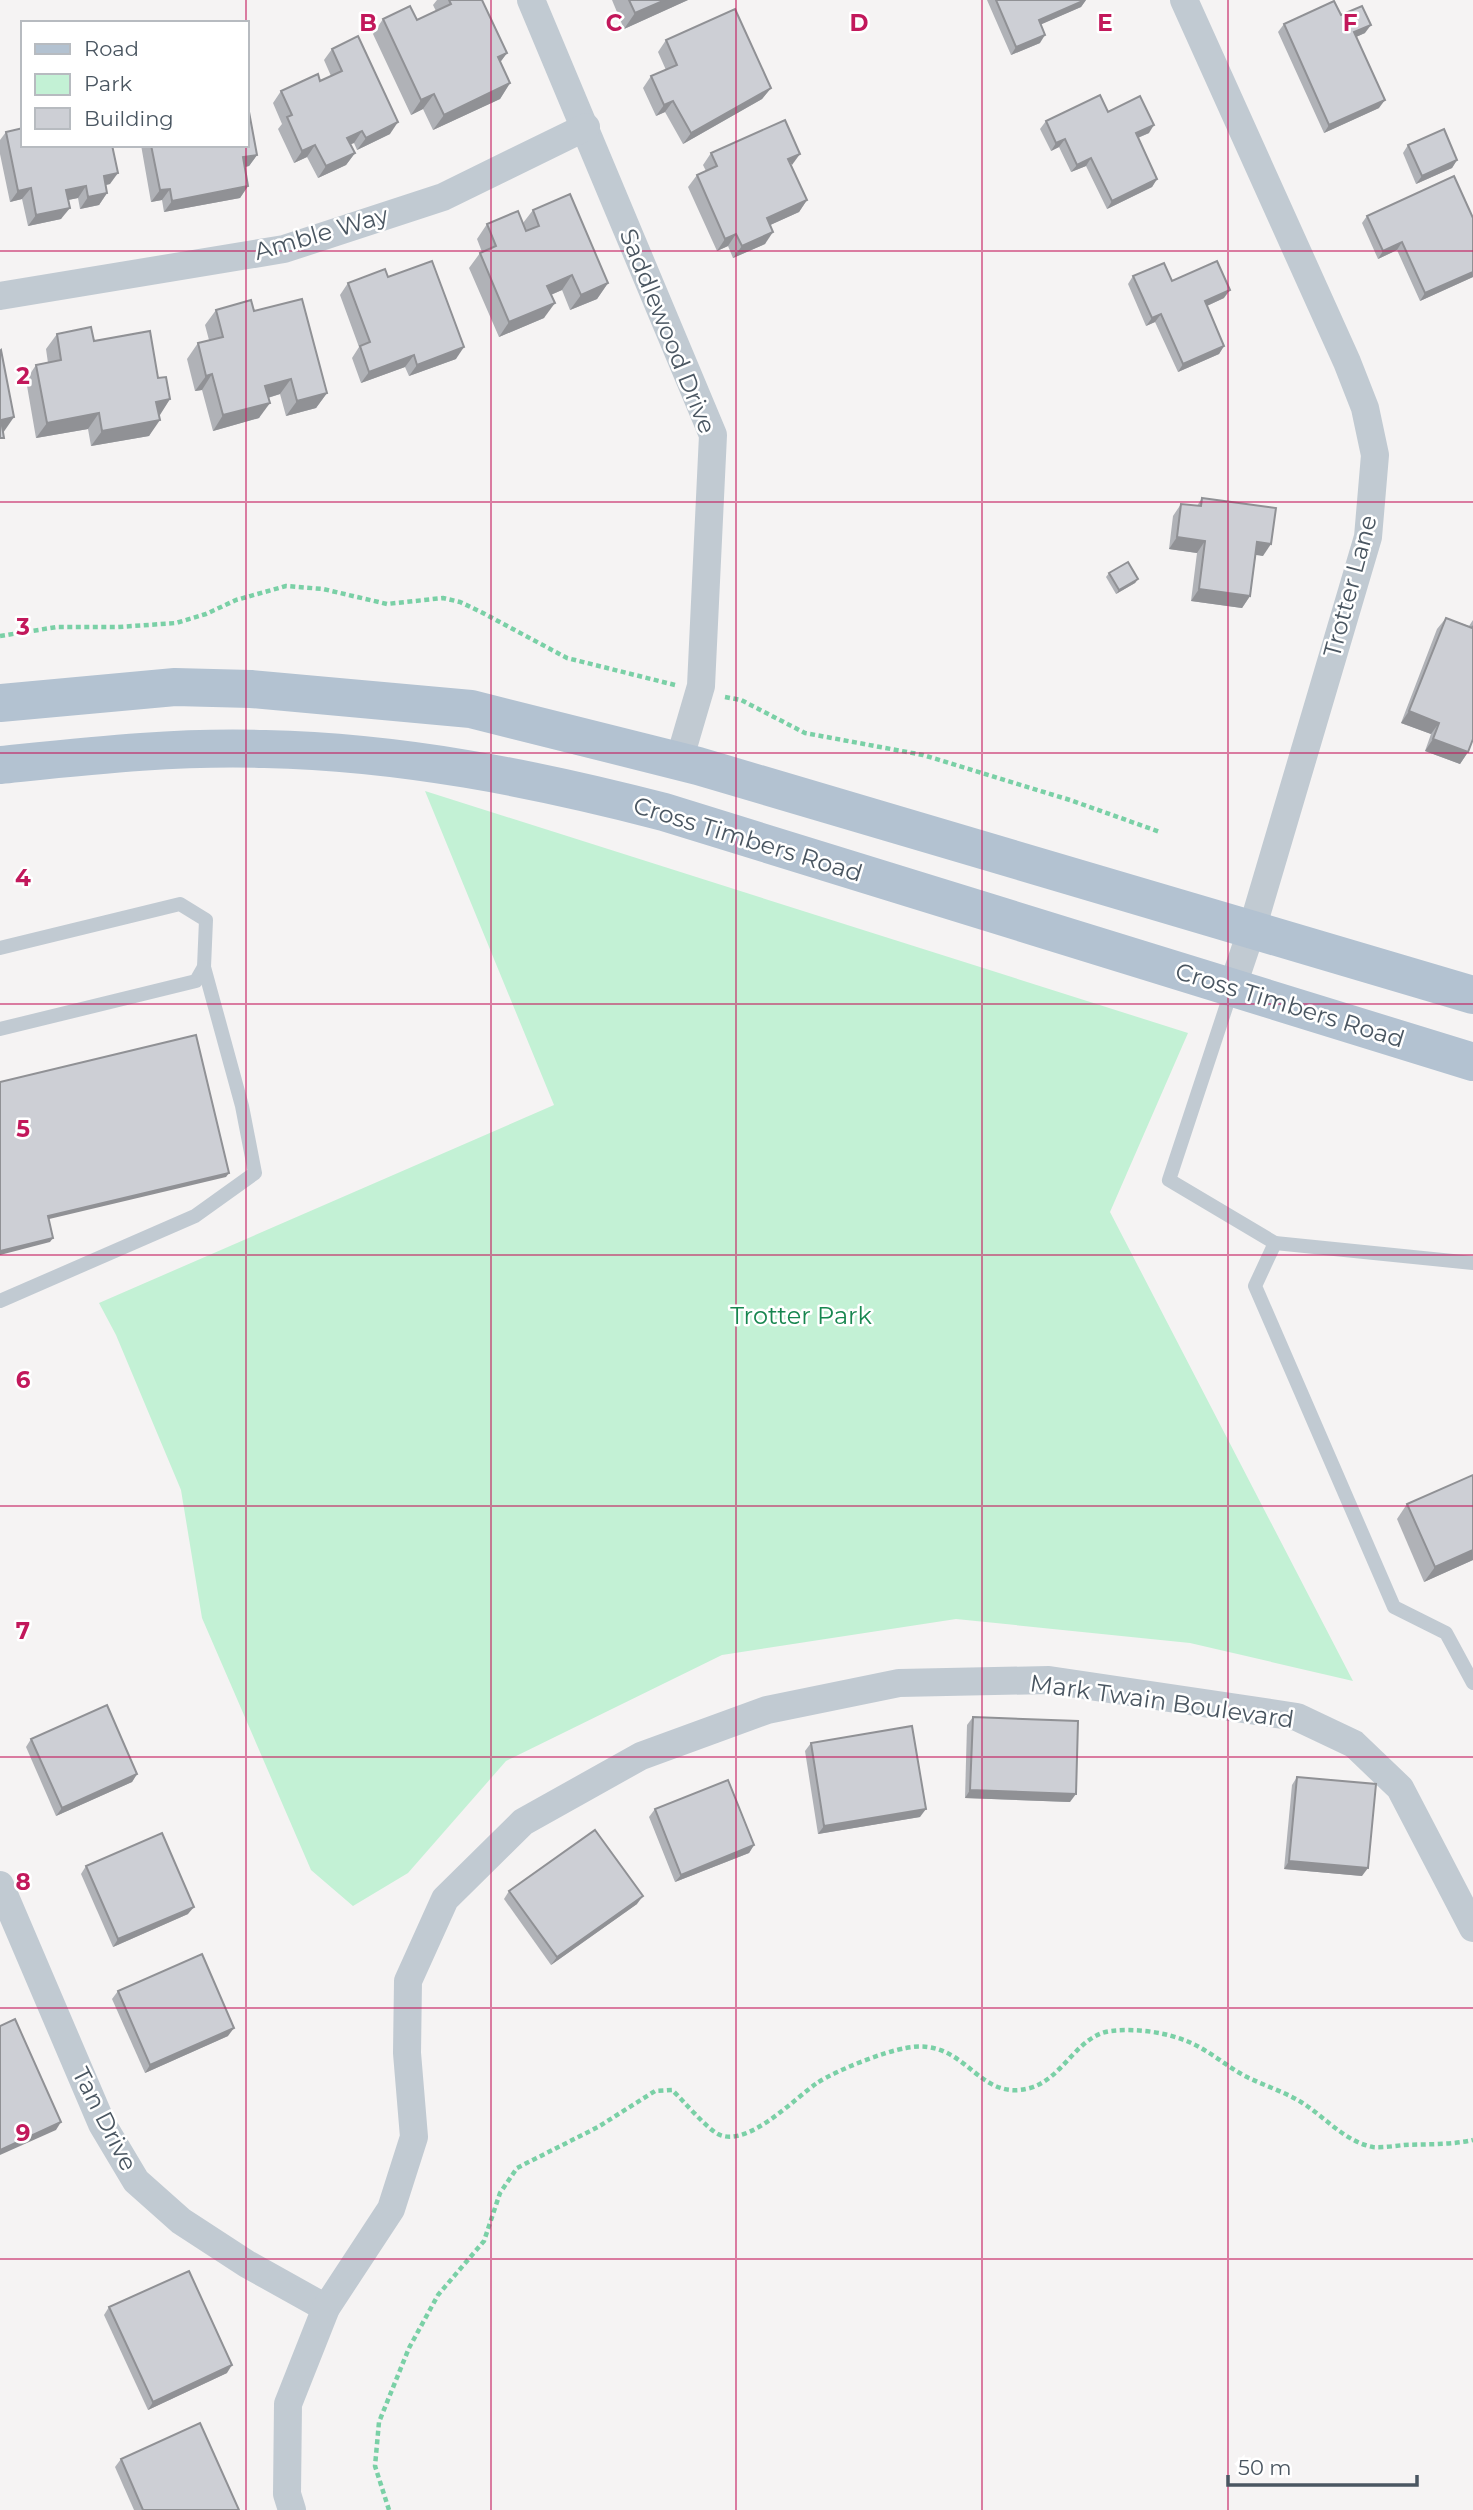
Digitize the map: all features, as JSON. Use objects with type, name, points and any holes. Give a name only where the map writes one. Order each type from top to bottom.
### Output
[{"type":"main road","points":[[0,704],[175,687],[251,689],[471,709],[679,761],[1473,995]]},
{"type":"main road","name":"Cross Timbers Road","points":[[0,765],[127,752],[200,748],[267,749],[397,758],[563,786],[664,812],[1473,1062]]},
{"type":"street","name":"Saddlewood Drive","points":[[531,0],[712,435],[700,691],[679,761]]},
{"type":"street","name":"Trotter Lane","points":[[1184,0],[1347,362],[1365,408],[1375,455],[1368,537],[1252,929],[1232,988]]},
{"type":"street","name":"Amble Way","points":[[0,296],[284,248],[443,197],[586,127]]},
{"type":"street","name":"Mark Twain Boulevard","points":[[292,2510],[287,2494],[288,2404],[326,2308],[391,2209],[414,2137],[407,2053],[408,1981],[445,1899],[523,1822],[641,1756],[767,1710],[899,1683],[1049,1681],[1297,1717],[1354,1744],[1400,1788],[1473,1928]]},
{"type":"street","name":"Tan Drive","points":[[0,1885],[102,2124],[136,2181],[181,2221],[247,2264],[326,2308]]},
{"type":"lane","points":[[0,948],[180,904],[206,920],[204,967],[243,1106],[255,1173],[195,1216],[0,1301]]},
{"type":"lane","points":[[0,1029],[196,981],[204,967]]},
{"type":"lane","points":[[1232,988],[1169,1180],[1275,1243],[1473,1263]]},
{"type":"lane","points":[[1275,1243],[1255,1286],[1394,1607],[1446,1633],[1473,1683]]},
{"type":"path","points":[[0,636],[57,627],[118,628],[176,623],[206,614],[236,600],[286,586],[323,589],[387,604],[443,598],[460,602],[481,612],[567,658],[741,700],[805,733],[923,755],[1070,800],[1160,832]]},
{"type":"path","points":[[389,2510],[375,2466],[379,2422],[409,2348],[438,2295],[484,2241],[500,2193],[517,2168],[598,2127],[655,2091],[672,2090],[717,2134],[732,2137],[750,2132],[786,2109],[819,2082],[856,2065],[906,2048],[929,2046],[950,2052],[996,2088],[1017,2091],[1034,2087],[1057,2073],[1092,2037],[1110,2031],[1157,2032],[1190,2042],[1242,2075],[1300,2102],[1354,2140],[1373,2147],[1473,2140]]},
{"type":"green space","name":"Trotter Park","points":[[425,791],[1188,1033],[1110,1212],[1353,1681],[1190,1643],[956,1619],[722,1655],[506,1761],[408,1873],[353,1906],[311,1870],[202,1618],[181,1490],[116,1335],[99,1303],[554,1105]]},
{"type":"building","points":[[449,0],[482,0],[507,53],[498,57],[510,83],[444,115],[434,94],[421,100],[383,19],[410,6],[417,20],[451,4]]},
{"type":"building","points":[[629,0],[665,0],[635,13]]},
{"type":"building","points":[[996,0],[1085,0],[1039,20],[1045,35],[1016,47]]},
{"type":"building","points":[[1334,1],[1341,15],[1362,6],[1371,25],[1354,32],[1385,100],[1329,125],[1284,24]]},
{"type":"building","points":[[735,9],[771,88],[691,133],[673,101],[664,105],[651,76],[677,65],[666,40]]},
{"type":"building","points":[[358,36],[398,122],[366,138],[362,131],[347,138],[355,153],[326,166],[315,145],[302,151],[287,117],[292,115],[281,91],[318,74],[320,81],[342,71],[332,49]]},
{"type":"building","points":[[1100,95],[1108,112],[1140,96],[1154,125],[1136,133],[1157,179],[1112,201],[1091,158],[1077,165],[1065,139],[1056,143],[1046,121]]},
{"type":"building","points":[[248,106],[257,155],[243,157],[248,186],[172,201],[170,189],[160,190],[151,147],[248,147]]},
{"type":"building","points":[[785,120],[800,154],[788,159],[807,200],[767,218],[773,232],[742,246],[736,234],[725,239],[697,175],[717,166],[711,153]]},
{"type":"building","points":[[21,128],[21,147],[112,147],[118,173],[104,176],[107,193],[88,197],[86,186],[66,190],[70,208],[36,215],[31,188],[18,191],[6,132]]},
{"type":"building","points":[[1444,129],[1457,160],[1422,176],[1408,145]]},
{"type":"building","points":[[1454,176],[1473,218],[1473,272],[1425,293],[1402,242],[1383,251],[1367,216]]},
{"type":"building","points":[[570,194],[608,283],[581,295],[572,275],[547,286],[555,303],[509,322],[480,253],[496,246],[487,224],[518,211],[526,231],[539,226],[533,210]]},
{"type":"building","points":[[432,261],[464,347],[417,365],[414,355],[369,372],[360,346],[370,342],[348,283],[385,269],[388,277]]},
{"type":"building","points":[[1217,261],[1230,290],[1205,301],[1224,346],[1183,364],[1161,314],[1152,318],[1133,276],[1164,263],[1172,281]]},
{"type":"building","points":[[302,299],[327,393],[297,401],[291,379],[265,386],[270,403],[223,415],[212,374],[206,376],[198,343],[223,337],[216,310],[251,300],[254,311]]},
{"type":"building","points":[[91,327],[94,341],[150,331],[158,378],[166,377],[170,399],[156,402],[160,420],[102,431],[99,413],[47,423],[36,365],[61,360],[57,334]]},
{"type":"building","points":[[1,350],[14,417],[1,420],[4,438],[0,438]]},
{"type":"building","points":[[1202,498],[1276,508],[1271,544],[1257,542],[1250,596],[1199,589],[1205,541],[1177,537],[1181,504],[1201,506]]},
{"type":"building","points":[[1128,562],[1138,579],[1119,590],[1109,573]]},
{"type":"building","points":[[1446,618],[1472,628],[1473,626],[1473,739],[1468,752],[1433,739],[1439,723],[1409,711]]},
{"type":"building","points":[[196,1035],[229,1173],[48,1216],[53,1238],[0,1251],[0,1082]]},
{"type":"building","points":[[1473,1475],[1473,1550],[1435,1567],[1407,1504]]},
{"type":"building","points":[[107,1705],[137,1774],[62,1808],[31,1739]]},
{"type":"building","points":[[973,1717],[1078,1721],[1076,1794],[970,1790]]},
{"type":"building","points":[[912,1726],[926,1809],[824,1826],[811,1743]]},
{"type":"building","points":[[1297,1777],[1376,1784],[1368,1868],[1289,1861]]},
{"type":"building","points":[[728,1780],[754,1845],[681,1875],[655,1809]]},
{"type":"building","points":[[595,1830],[643,1896],[557,1957],[509,1891]]},
{"type":"building","points":[[162,1833],[194,1907],[118,1939],[86,1866]]},
{"type":"building","points":[[202,1954],[234,2028],[150,2065],[118,1991]]},
{"type":"building","points":[[15,2019],[61,2122],[0,2150],[0,2026]]},
{"type":"building","points":[[189,2271],[232,2365],[153,2402],[109,2307]]},
{"type":"building","points":[[200,2423],[239,2510],[143,2510],[121,2459]]}]
